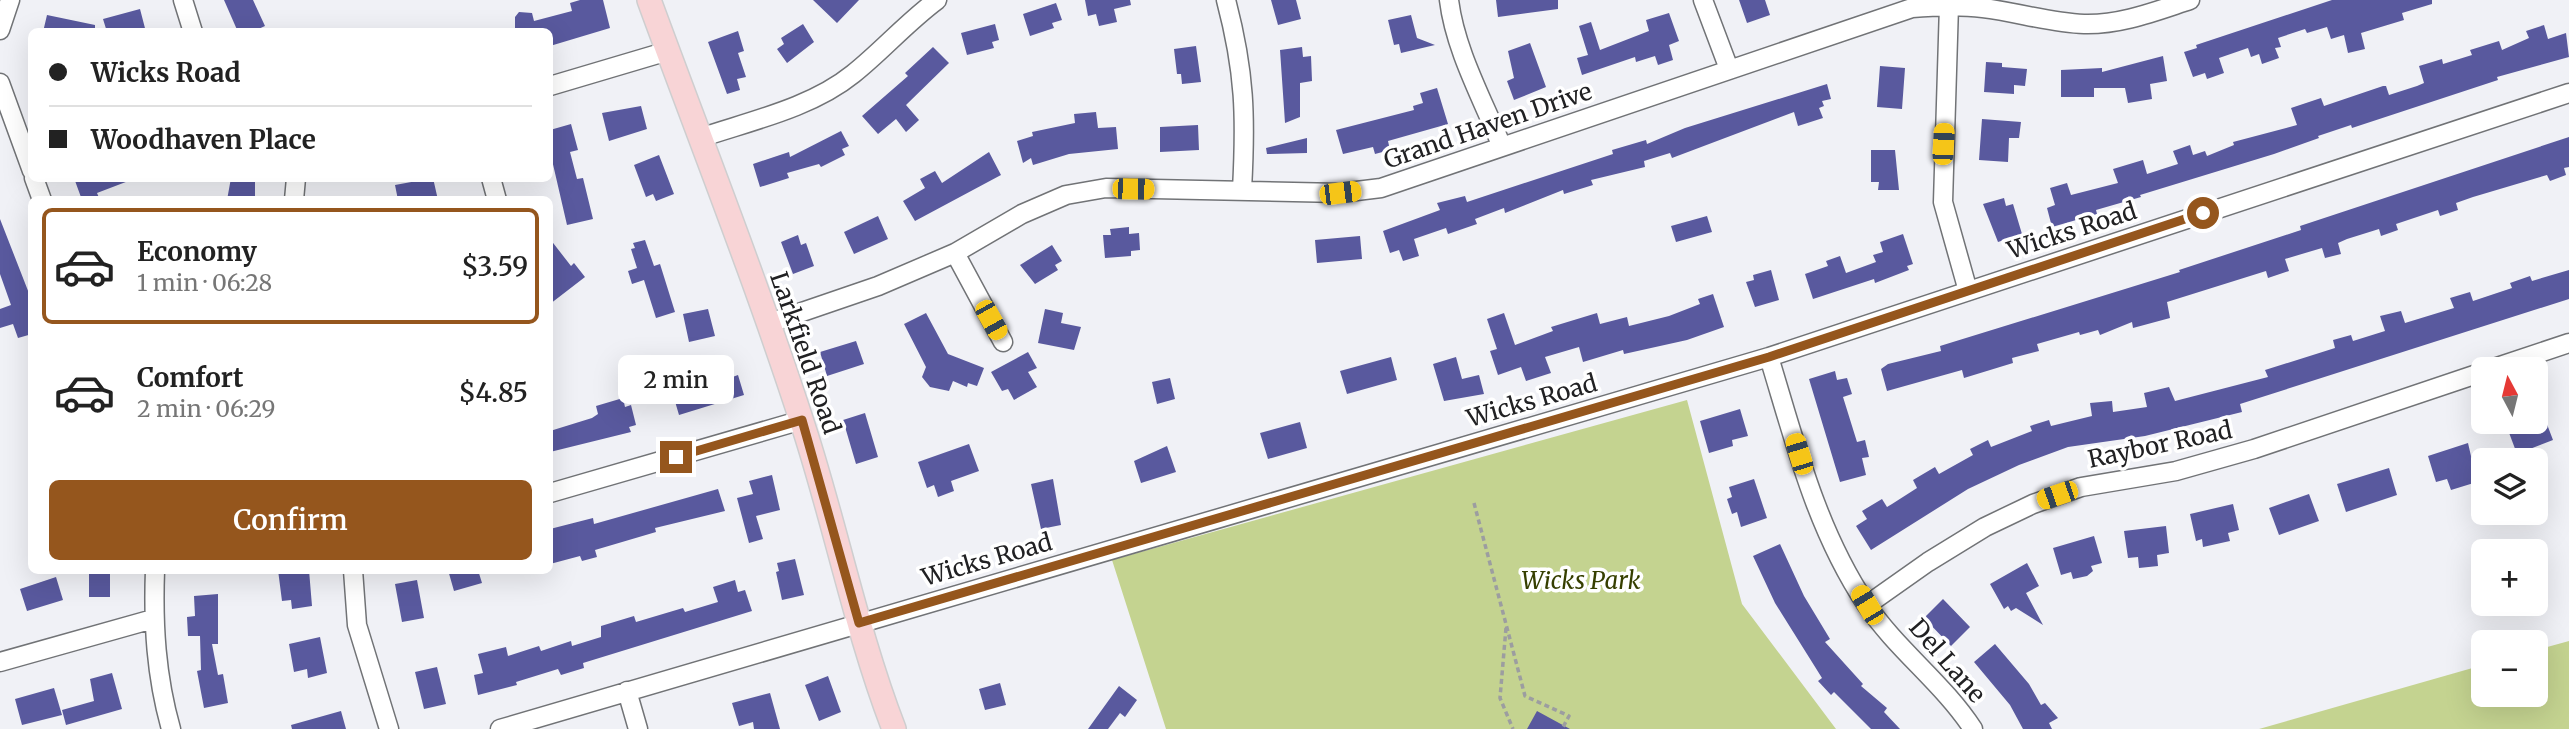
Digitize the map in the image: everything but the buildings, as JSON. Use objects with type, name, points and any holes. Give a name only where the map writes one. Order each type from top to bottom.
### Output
[{"type":"main road","name":"Larkfield Road","points":[[649,0],[802,420],[859,623],[894,729]]},
{"type":"street","points":[[0,30],[10,0]]},
{"type":"street","points":[[183,0],[192,28]]},
{"type":"street","points":[[700,138],[811,99],[852,75],[902,26],[937,0]]},
{"type":"street","points":[[1227,0],[1243,72],[1246,123],[1242,190]]},
{"type":"street","points":[[1449,0],[1451,17],[1464,54],[1502,147]]},
{"type":"street","points":[[1703,0],[1729,69]]},
{"type":"street","name":"Grand Haven Drive","points":[[767,324],[878,286],[955,253],[1022,214],[1066,195],[1106,188],[1340,193],[1381,188],[1912,8],[1949,5],[2086,24],[2133,19],[2190,0]]},
{"type":"street","points":[[1949,5],[1943,202],[1968,291]]},
{"type":"street","points":[[553,85],[668,51]]},
{"type":"street","points":[[0,83],[28,160]]},
{"type":"street","name":"Wicks Road","points":[[500,729],[1769,357],[2569,93]]},
{"type":"street","points":[[955,253],[1003,342]]},
{"type":"street","points":[[2527,357],[2569,343]]},
{"type":"street","name":"Del Lane","points":[[1769,357],[1814,504],[1836,553],[1867,605],[1903,650],[1959,708],[1973,729]]},
{"type":"street","name":"Raybor Road","points":[[1867,605],[1927,562],[1985,527],[2033,503],[2081,487],[2176,471],[2254,449],[2471,376]]},
{"type":"street","points":[[553,492],[802,420]]},
{"type":"street","points":[[155,574],[153,619],[160,691],[171,729]]},
{"type":"street","points":[[354,574],[357,625],[389,729]]},
{"type":"street","points":[[0,662],[153,619]]},
{"type":"street","points":[[627,691],[638,729]]},
{"type":"path","points":[[1474,503],[1525,696],[1569,716],[1562,729]]},
{"type":"path","points":[[1507,626],[1500,698],[1513,729]]},
{"type":"green space","name":"Wicks Park","points":[[1687,400],[1742,604],[1836,729],[1166,729],[1112,560]]},
{"type":"green space","points":[[2569,641],[2569,729],[2259,729],[2471,668],[2471,707],[2548,707],[2548,647]]},
{"type":"route","points":[[676,457],[802,420],[859,623],[1769,357],[2203,213]]}]
